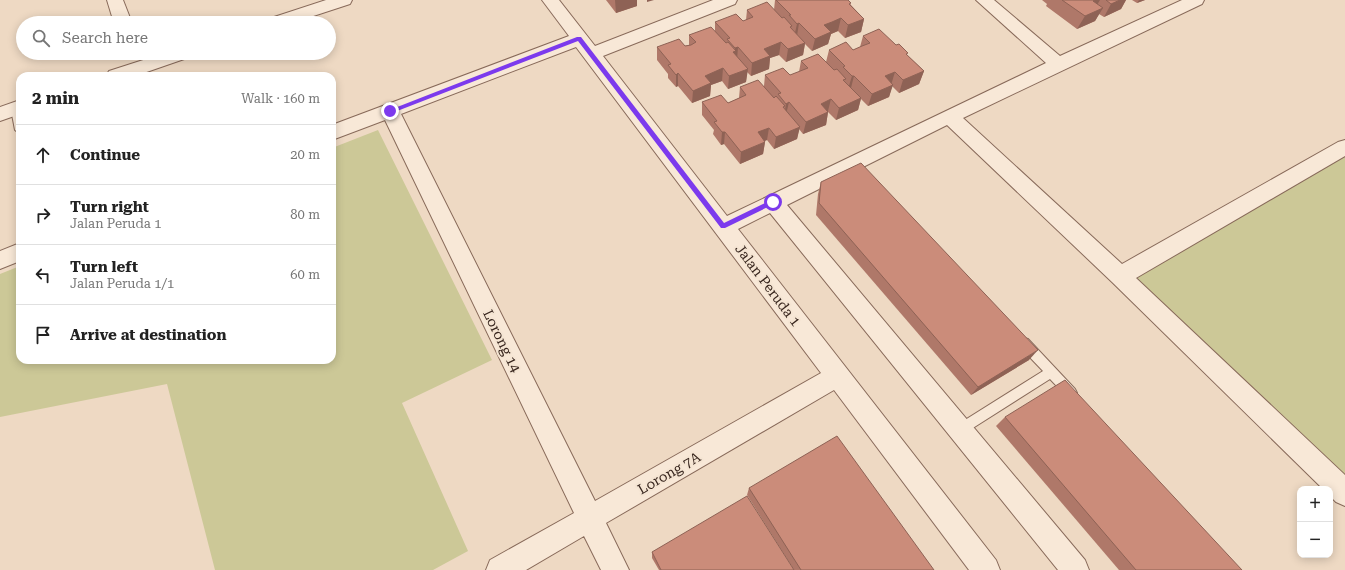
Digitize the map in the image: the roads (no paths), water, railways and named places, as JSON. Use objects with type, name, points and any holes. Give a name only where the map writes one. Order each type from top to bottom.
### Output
[{"type":"street","points":[[116,0],[121,16]]},
{"type":"street","points":[[291,16],[321,4],[344,0]]},
{"type":"street","name":"Jalan Peruda 1","points":[[550,0],[986,570]]},
{"type":"street","points":[[336,131],[390,111],[729,0]]},
{"type":"street","points":[[984,0],[1058,64]]},
{"type":"street","points":[[723,227],[773,202],[859,167],[949,116],[1196,0]]},
{"type":"street","points":[[121,72],[136,61]]},
{"type":"street","name":"Lorong 14","points":[[390,111],[589,520],[615,570]]},
{"type":"street","points":[[949,116],[1120,276],[1345,493]]},
{"type":"street","points":[[1120,276],[1345,147]]},
{"type":"street","points":[[773,202],[1076,570]]},
{"type":"street","points":[[0,260],[16,254]]},
{"type":"street","name":"Lorong 7A","points":[[500,570],[837,376]]},
{"type":"lane","points":[[12,110],[16,120]]},
{"type":"lane","points":[[1014,332],[1079,401]]},
{"type":"lane","points":[[961,429],[1051,372]]}]
